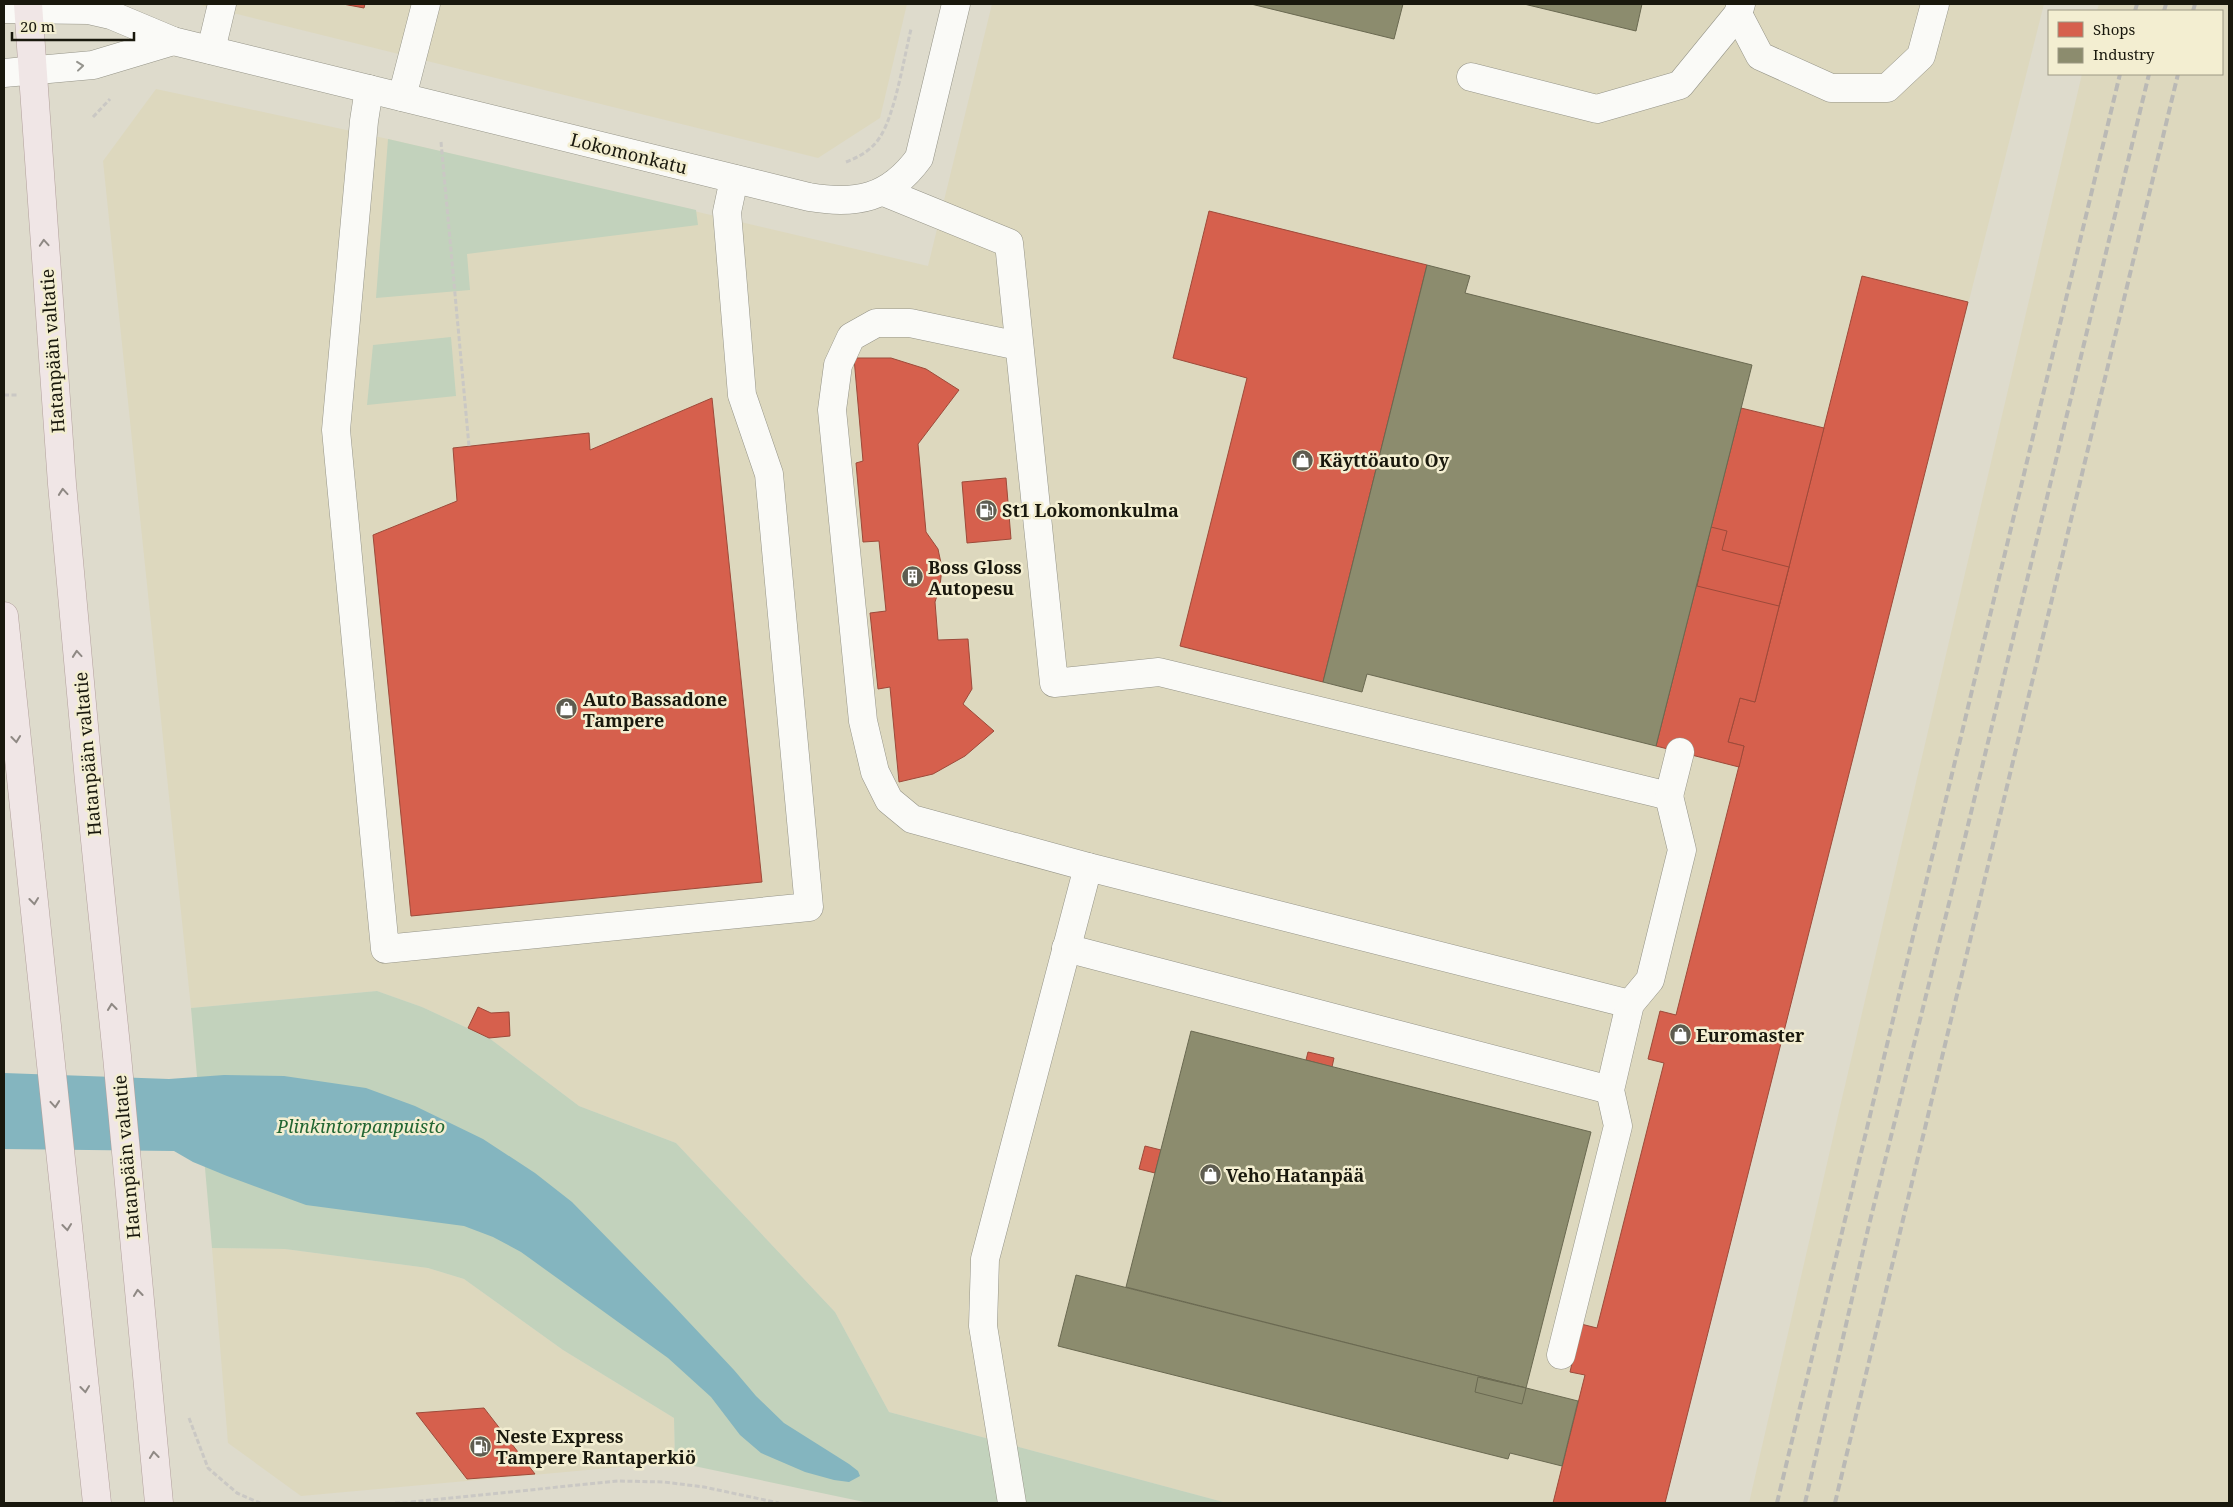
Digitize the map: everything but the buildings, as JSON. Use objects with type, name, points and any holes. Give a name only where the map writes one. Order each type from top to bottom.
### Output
[{"type":"main road","name":"Hatanpään valtatie","points":[[20,7],[32,71],[62,484],[159,1503]]},
{"type":"main road","points":[[4,616],[97,1503]]},
{"type":"street","points":[[211,50],[222,4]]},
{"type":"street","points":[[402,97],[426,4]]},
{"type":"street","name":"Lokomonkatu","points":[[20,7],[89,10],[111,15],[173,41],[734,179],[836,202],[858,200],[884,192],[907,175],[918,158],[956,4]]},
{"type":"street","points":[[1471,77],[1597,109],[1680,85],[1740,9],[1760,56],[1831,88],[1887,88],[1922,56],[1935,4]]},
{"type":"street","name":"Lokomonkatu","points":[[4,73],[92,65],[173,41]]},
{"type":"street","points":[[369,89],[364,121],[336,430],[385,949],[809,906],[769,474],[742,395],[727,212],[734,179]]},
{"type":"street","points":[[884,192],[1009,243],[1054,683],[1159,672],[1669,796]]},
{"type":"street","points":[[1019,346],[910,323],[876,324],[851,337],[838,365],[832,410],[863,721],[875,772],[889,800],[912,819],[1088,867],[1630,1004]]},
{"type":"street","points":[[1561,1355],[1618,1126],[1610,1090],[1630,1004],[1650,980],[1682,850],[1669,796],[1680,752]]},
{"type":"street","points":[[1012,1503],[983,1326],[985,1259],[1088,867]]},
{"type":"street","points":[[1066,948],[1610,1090]]},
{"type":"path","points":[[837,166],[862,156],[880,138],[890,113],[912,22]]},
{"type":"path","points":[[441,139],[469,446]]},
{"type":"path","points":[[188,1416],[208,1468],[237,1493],[260,1503]]},
{"type":"path","points":[[395,1503],[411,1503],[618,1481],[664,1482],[779,1503]]},
{"type":"shaded area","points":[[197,4],[907,4],[880,118],[818,158]]},
{"type":"shaded area","points":[[992,4],[2044,4],[1665,1503],[1227,1503],[889,1412],[835,1312],[676,1143],[579,1106],[489,1038],[422,1007],[377,991],[191,1008],[103,161],[156,89],[388,139],[928,266]]},
{"type":"shaded area","points":[[2099,4],[2229,4],[2229,1503],[1749,1503],[2082,75],[2223,75],[2223,10],[2097,10]]},
{"type":"shaded area","points":[[212,1248],[285,1249],[428,1268],[464,1279],[563,1350],[674,1418],[675,1462],[301,1496],[228,1443]]},
{"type":"green space","points":[[388,139],[696,210],[698,225],[467,254],[470,290],[376,298]]},
{"type":"green space","points":[[451,337],[456,396],[367,405],[373,345]]},
{"type":"green space","name":"Plinkintorpanpuisto","points":[[377,991],[422,1007],[489,1038],[579,1106],[676,1143],[835,1312],[889,1412],[1227,1503],[869,1503],[675,1462],[674,1418],[563,1350],[464,1279],[428,1268],[285,1249],[212,1248],[191,1008]]},
{"type":"water","points":[[4,1073],[169,1079],[224,1075],[284,1076],[366,1088],[415,1106],[483,1139],[535,1173],[572,1202],[672,1304],[756,1396],[784,1423],[849,1464],[858,1471],[860,1476],[849,1482],[834,1480],[805,1472],[761,1453],[740,1435],[711,1397],[668,1358],[521,1252],[493,1237],[464,1226],[306,1205],[227,1176],[193,1162],[174,1151],[4,1149]]},
{"type":"railway","points":[[2135,10],[2137,4]]},
{"type":"railway","points":[[2164,10],[2166,4]]},
{"type":"railway","points":[[2193,10],[2195,4]]},
{"type":"railway","points":[[1777,1503],[2120,75]]},
{"type":"railway","points":[[1805,1503],[1868,1229],[1956,875],[2149,75]]},
{"type":"railway","points":[[1835,1503],[2178,75]]},
{"type":"place","name":"Käyttöauto Oy","points":[[1303,460]]},
{"type":"place","name":"St1 Lokomonkulma","points":[[986,510]]},
{"type":"place","name":"Boss Gloss Autopesu","points":[[912,577]]},
{"type":"place","name":"Auto Bassadone Tampere","points":[[567,709]]},
{"type":"place","name":"Euromaster","points":[[1680,1035]]},
{"type":"place","name":"Veho Hatanpää","points":[[1210,1175]]},
{"type":"place","name":"Neste Express Tampere Rantaperkiö","points":[[480,1446]]}]
